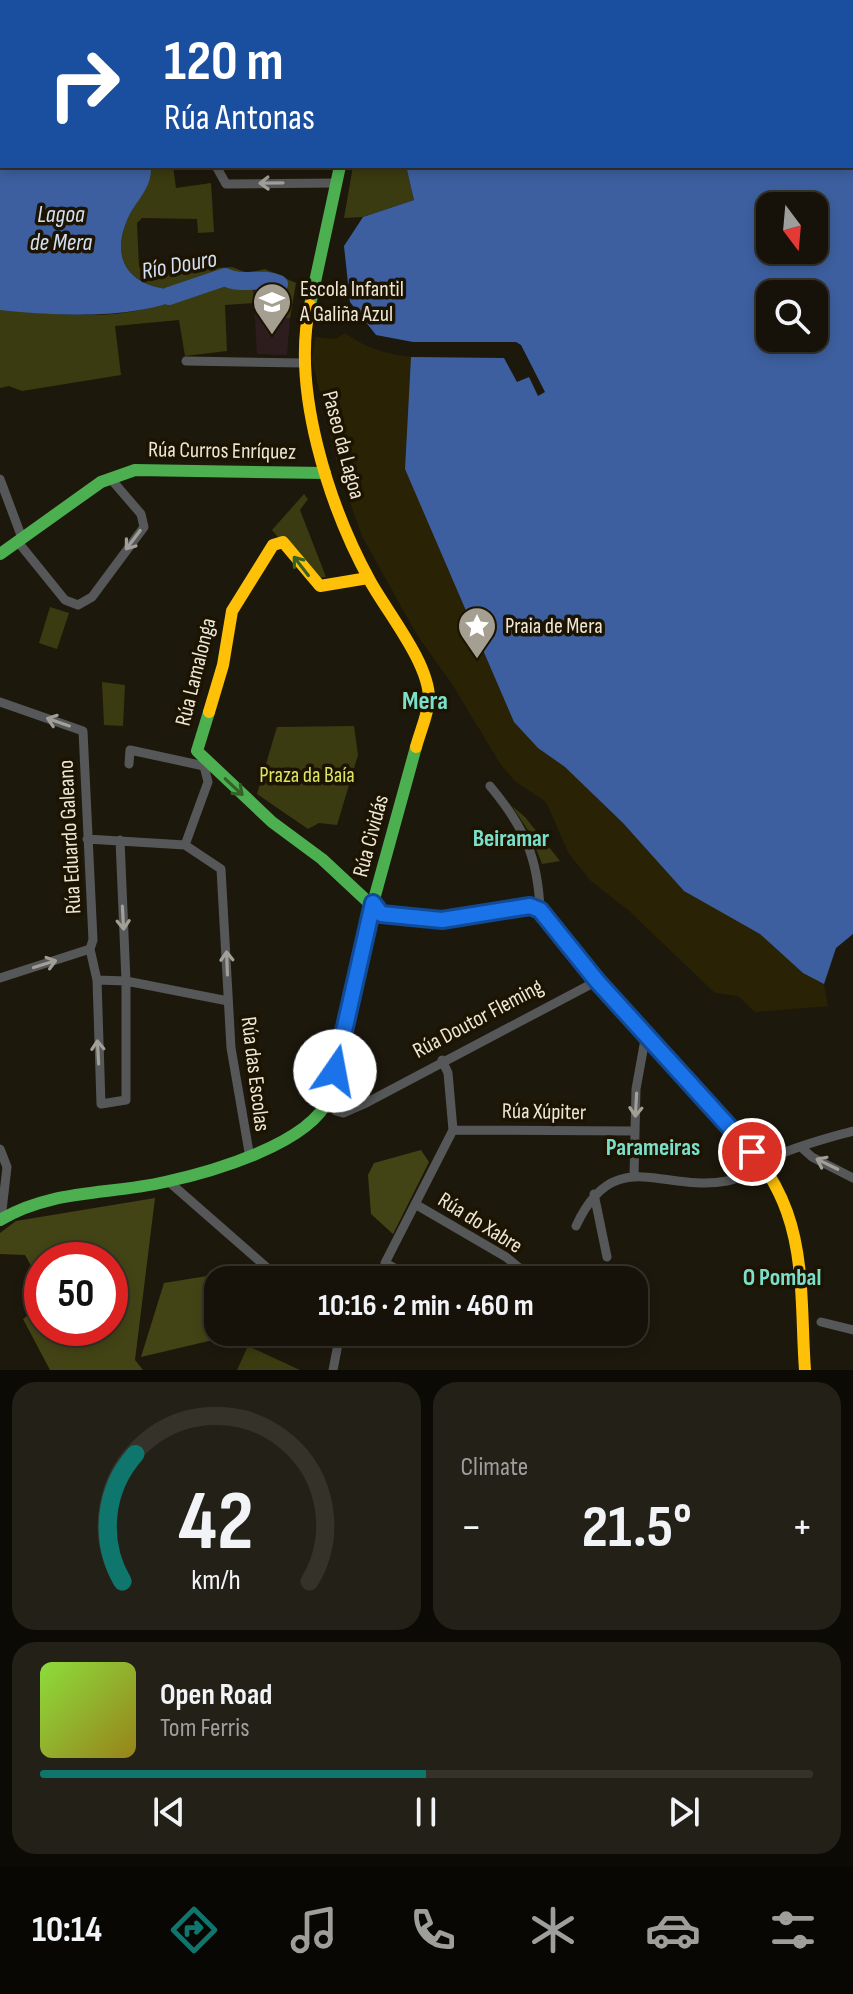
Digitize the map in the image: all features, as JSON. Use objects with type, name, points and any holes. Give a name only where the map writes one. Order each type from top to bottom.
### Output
[{"type":"street","points":[[217,168],[226,184],[337,183]]},
{"type":"street","name":"Paseo da Lagoa","points":[[340,168],[303,336],[303,363],[325,473],[368,578],[424,675],[429,699],[426,717]]},
{"type":"street","points":[[186,361],[303,363]]},
{"type":"street","name":"Rúa Curros Enríquez","points":[[0,554],[110,478],[150,469],[325,473]]},
{"type":"street","points":[[0,479],[3,498],[20,540],[65,600],[78,605],[92,597],[144,527],[141,514],[110,478]]},
{"type":"street","name":"Rúa Lamalonga","points":[[368,578],[320,586],[283,542],[277,542],[232,611],[223,665],[197,751],[289,835],[373,903],[381,914],[442,920],[530,906],[540,910]]},
{"type":"street","name":"Rúa Eduardo Galeano","points":[[0,702],[83,731],[93,940],[90,949],[97,980],[101,1104],[126,1100],[126,981],[120,840]]},
{"type":"street","name":"Rúa Cividás","points":[[327,1111],[373,903],[426,717]]},
{"type":"street","points":[[129,764],[130,750],[204,766],[208,782],[185,845]]},
{"type":"street","points":[[490,786],[505,804],[533,853],[538,870],[540,910],[597,981],[762,1163],[781,1189],[794,1223],[805,1370]]},
{"type":"street","name":"Rúa das Escolas","points":[[87,839],[185,845],[221,869],[231,1048],[249,1152]]},
{"type":"street","points":[[0,978],[90,949]]},
{"type":"street","points":[[97,980],[126,981]]},
{"type":"street","name":"Rúa das Escolas","points":[[126,981],[228,1001]]},
{"type":"street","name":"Rúa Doutor Fleming","points":[[0,1219],[42,1198],[168,1181],[249,1152],[303,1130],[327,1111],[343,1113],[354,1108],[597,981]]},
{"type":"street","points":[[634,1176],[639,1058],[646,1034]]},
{"type":"street","points":[[442,1060],[448,1073],[453,1130]]},
{"type":"street","name":"Rúa Xúpiter","points":[[453,1130],[634,1131]]},
{"type":"street","name":"Rúa do Xabre","points":[[453,1130],[415,1204],[517,1266]]},
{"type":"street","points":[[576,1226],[594,1194],[604,1185],[634,1176],[725,1182],[742,1177],[762,1163],[853,1131]]},
{"type":"street","points":[[802,1148],[812,1157],[853,1178]]},
{"type":"street","points":[[0,1149],[7,1167],[0,1219]]},
{"type":"street","points":[[168,1181],[265,1266]]},
{"type":"street","points":[[594,1194],[607,1257]]},
{"type":"street","points":[[386,1266],[415,1204]]},
{"type":"street","points":[[385,1263],[391,1266]]},
{"type":"street","points":[[821,1322],[853,1331],[853,1343]]},
{"type":"street","points":[[333,1370],[338,1346]]},
{"type":"shaded area","name":"Escola Infantil A Galiña Azul","points":[[253,286],[272,288],[281,318],[290,318],[287,355],[257,354]]},
{"type":"shaded area","points":[[421,1150],[429,1162],[393,1234],[371,1214],[368,1175],[374,1163]]},
{"type":"shaded area","points":[[155,1198],[135,1360],[143,1370],[50,1370],[37,1346],[128,1346],[128,1242],[24,1242],[24,1255],[0,1254],[0,1233],[16,1221]]},
{"type":"shaded area","points":[[204,1277],[204,1342],[141,1357],[164,1283]]},
{"type":"green space","points":[[151,168],[173,168],[176,188],[211,183],[214,232],[198,233],[197,219],[142,218],[137,223],[139,267],[149,272],[232,267],[248,273],[265,269],[296,283],[290,318],[281,318],[272,288],[253,286],[254,303],[225,305],[227,351],[185,356],[179,320],[115,326],[121,375],[22,391],[9,386],[0,388],[0,310],[73,315],[122,313],[169,301],[190,289],[156,287],[143,282],[124,263],[122,234]]},
{"type":"green space","points":[[353,168],[406,168],[414,200],[363,217],[344,218]]},
{"type":"green space","points":[[304,494],[308,499],[300,510],[326,577],[311,578],[272,530]]},
{"type":"green space","points":[[50,607],[69,613],[57,649],[39,643]]},
{"type":"green space","points":[[102,682],[125,685],[123,726],[104,725]]},
{"type":"green space","name":"Praza da Baía","points":[[354,726],[358,755],[337,825],[319,823],[308,829],[257,794],[277,727]]},
{"type":"green space","points":[[512,806],[525,817],[560,861],[542,864],[531,835]]},
{"type":"green space","points":[[248,1346],[300,1370],[237,1370]]},
{"type":"sand","points":[[345,333],[362,344],[399,355],[418,358],[498,358],[836,948],[824,984],[828,1006],[755,1012],[738,996],[715,993],[628,910],[591,881],[569,854],[546,802],[515,781],[501,765],[452,684],[417,635],[362,536],[338,468],[312,360],[315,337],[335,339]]},
{"type":"water","name":"Lagoa de Mera","points":[[0,168],[151,168],[147,187],[122,234],[124,263],[143,282],[156,287],[190,289],[191,293],[172,302],[124,312],[72,315],[0,310]]},
{"type":"water","points":[[406,168],[853,168],[853,934],[836,948],[824,984],[803,973],[760,934],[684,891],[623,823],[565,767],[538,748],[514,722],[405,469],[411,357],[504,358],[517,382],[529,377],[538,396],[545,392],[521,345],[516,342],[413,342],[376,335],[350,302],[344,246],[363,217],[414,200]]},
{"type":"waterway","name":"Río Douro","points":[[169,296],[225,277],[279,284]]},
{"type":"traffic: fast","points":[[310,305],[340,168]]},
{"type":"traffic: fast","points":[[0,554],[101,482],[135,470],[325,473]]},
{"type":"traffic: fast","points":[[209,712],[197,751],[272,822],[322,859],[381,914],[442,920],[530,906],[540,910],[597,981],[662,1053]]},
{"type":"traffic: fast","points":[[0,1220],[20,1210],[60,1198],[165,1182],[232,1163],[281,1142],[318,1114],[329,1098],[373,903],[416,747]]},
{"type":"traffic: slow","points":[[310,305],[305,338],[306,373],[318,446],[328,483],[355,551],[423,671],[429,700],[416,747]]},
{"type":"traffic: slow","points":[[209,712],[223,665],[232,611],[273,545],[283,542],[320,586],[368,578]]},
{"type":"traffic: slow","points":[[662,1053],[733,1127],[777,1189],[797,1250],[805,1370]]},
{"type":"place","name":"Escola Infantil A Galiña Azul","points":[[272,336]]},
{"type":"place","name":"Praia de Mera","points":[[477,660]]},
{"type":"district","name":"Mera","points":[[425,701]]},
{"type":"district","name":"Beiramar","points":[[511,838]]},
{"type":"district","name":"Parameiras","points":[[653,1147]]},
{"type":"district","name":"O Pombal","points":[[782,1277]]},
{"type":"route","points":[[335,1071],[373,903],[381,914],[442,920],[530,906],[540,910],[597,981],[752,1152]]}]
